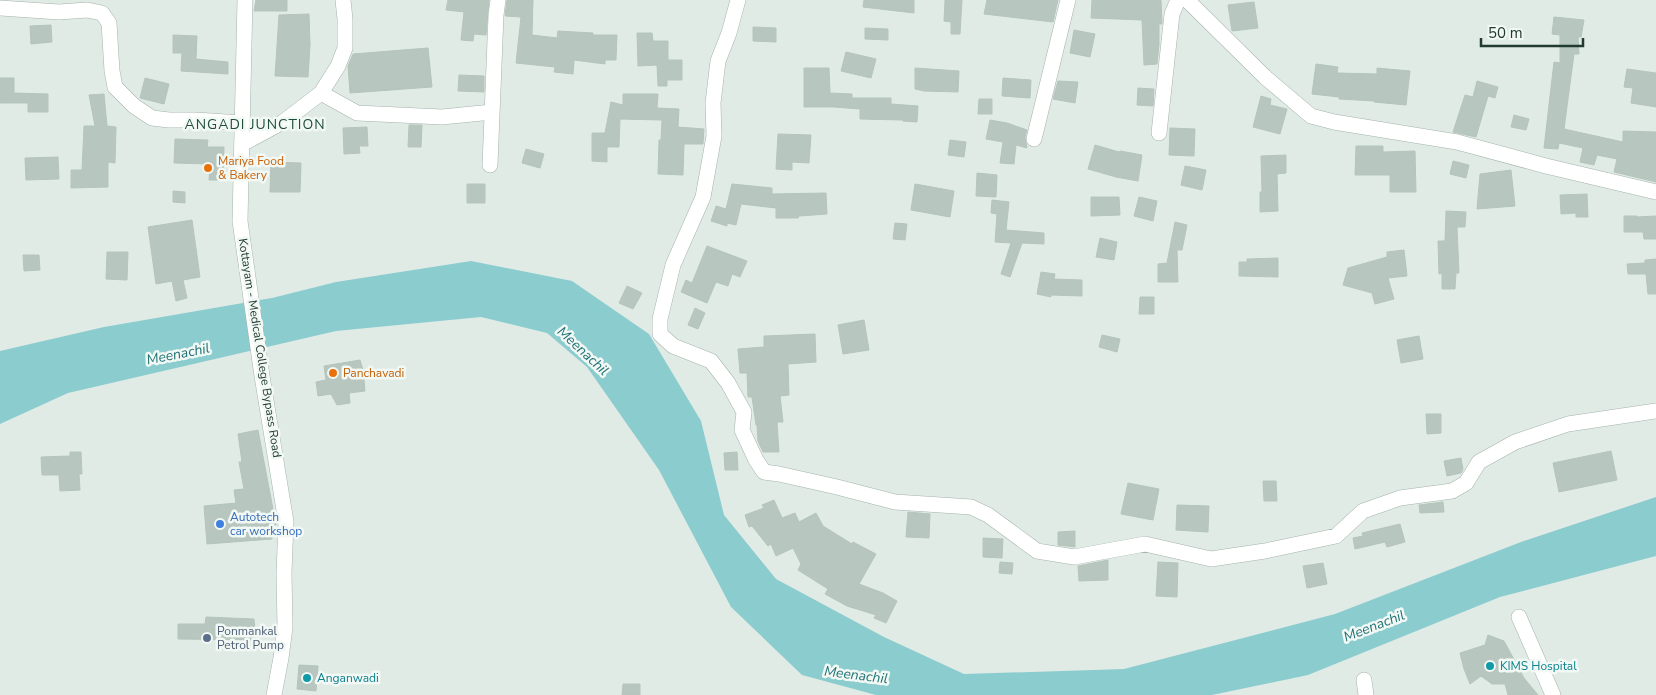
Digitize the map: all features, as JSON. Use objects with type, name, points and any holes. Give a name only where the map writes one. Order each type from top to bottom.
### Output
[{"type":"street","name":"Kottayam - Medical College Bypass Road","points":[[245,0],[240,220],[262,376],[286,522],[284,573],[285,627],[274,695]]},
{"type":"street","points":[[242,144],[283,122],[321,93],[338,66],[344,48],[345,19],[343,0]]},
{"type":"street","points":[[490,165],[498,0]]},
{"type":"street","points":[[738,0],[718,61],[713,103],[714,136],[703,196],[674,265],[660,319],[660,334],[673,346],[710,361],[728,383],[744,412],[742,430],[756,460],[764,472],[895,502],[971,507],[988,515],[1037,551],[1074,557],[1145,544],[1211,559],[1265,551],[1336,536],[1363,511],[1400,498],[1452,491],[1466,483],[1479,462],[1515,442],[1568,424],[1656,411]]},
{"type":"street","points":[[1034,139],[1068,0]]},
{"type":"street","points":[[1159,133],[1172,14],[1178,0]]},
{"type":"street","points":[[1187,0],[1265,77],[1311,116],[1334,122],[1457,142],[1546,166],[1656,192]]},
{"type":"street","points":[[0,8],[33,5],[87,10],[102,14],[109,23],[115,87],[134,106],[152,118],[242,123]]},
{"type":"street","points":[[321,93],[357,113],[442,116],[492,112]]},
{"type":"street","points":[[1519,617],[1553,695]]},
{"type":"water","name":"Meenachil","points":[[471,261],[572,281],[649,334],[701,421],[724,515],[776,579],[884,637],[964,674],[1124,669],[1335,614],[1521,542],[1656,497],[1656,556],[1500,597],[1308,675],[1212,695],[876,695],[802,675],[731,607],[659,470],[587,367],[547,333],[481,317],[336,331],[68,393],[0,424],[0,351],[104,327],[272,298],[336,282]]},
{"type":"building","points":[[256,0],[287,0],[287,11],[254,11]]},
{"type":"building","points":[[448,0],[489,0],[486,35],[474,34],[473,41],[461,40],[464,12],[446,10]]},
{"type":"building","points":[[507,0],[533,0],[532,35],[557,38],[558,31],[593,33],[593,35],[617,35],[616,60],[605,60],[605,64],[574,60],[573,74],[554,72],[555,67],[516,63],[521,17],[505,16]]},
{"type":"building","points":[[864,0],[914,0],[914,13],[863,7]]},
{"type":"building","points":[[945,0],[962,0],[960,34],[951,34],[951,22],[944,21]]},
{"type":"building","points":[[987,0],[1058,0],[1053,22],[984,14]]},
{"type":"building","points":[[1092,0],[1161,0],[1162,24],[1159,24],[1157,64],[1144,65],[1142,20],[1091,18]]},
{"type":"building","points":[[1254,2],[1258,28],[1232,31],[1228,5]]},
{"type":"building","points":[[309,14],[308,77],[275,76],[279,15]]},
{"type":"building","points":[[1554,17],[1584,20],[1581,37],[1578,37],[1579,54],[1574,54],[1564,129],[1623,142],[1623,131],[1656,132],[1656,182],[1614,172],[1617,159],[1597,155],[1594,165],[1580,162],[1583,148],[1559,143],[1558,149],[1544,148],[1554,62],[1560,63],[1560,35],[1552,34]]},
{"type":"building","points":[[51,25],[52,42],[31,44],[30,26]]},
{"type":"building","points":[[753,27],[776,28],[776,42],[753,41]]},
{"type":"building","points":[[865,28],[888,29],[888,40],[865,39]]},
{"type":"building","points":[[1074,30],[1095,34],[1090,57],[1070,53]]},
{"type":"building","points":[[637,33],[652,33],[653,41],[668,41],[668,60],[682,60],[682,80],[667,80],[667,86],[658,86],[657,65],[638,66]]},
{"type":"building","points":[[173,35],[197,36],[196,59],[228,62],[228,74],[181,71],[182,53],[173,53]]},
{"type":"building","points":[[428,48],[432,87],[350,93],[348,66],[353,54]]},
{"type":"building","points":[[846,52],[876,59],[871,78],[841,71]]},
{"type":"building","points":[[1316,64],[1338,67],[1337,73],[1377,74],[1377,68],[1410,71],[1406,105],[1339,99],[1339,97],[1312,94]]},
{"type":"building","points":[[804,68],[829,68],[830,93],[852,94],[852,98],[891,98],[891,104],[918,106],[917,122],[860,119],[860,109],[804,107]]},
{"type":"building","points":[[915,68],[959,71],[958,92],[915,89]]},
{"type":"building","points":[[1627,69],[1656,73],[1656,107],[1631,103],[1633,88],[1624,87]]},
{"type":"building","points":[[459,75],[484,76],[484,92],[458,91]]},
{"type":"building","points":[[0,78],[14,78],[14,93],[48,94],[48,112],[28,112],[28,103],[0,103]]},
{"type":"building","points":[[145,78],[169,84],[164,104],[140,98]]},
{"type":"building","points":[[1003,78],[1031,80],[1030,98],[1002,96]]},
{"type":"building","points":[[1058,81],[1078,82],[1075,103],[1053,99]]},
{"type":"building","points":[[1477,81],[1498,87],[1495,98],[1488,96],[1476,137],[1453,132],[1465,95],[1473,97]]},
{"type":"building","points":[[1138,88],[1154,89],[1153,106],[1137,105]]},
{"type":"building","points":[[104,94],[107,126],[116,127],[115,163],[108,162],[108,187],[71,188],[71,170],[82,170],[84,126],[95,126],[89,95]]},
{"type":"building","points":[[623,94],[658,94],[657,108],[679,109],[678,127],[704,129],[703,144],[684,144],[683,175],[658,174],[659,140],[661,140],[662,120],[620,119],[619,147],[607,147],[607,162],[592,161],[592,133],[605,133],[611,102],[623,105]]},
{"type":"building","points":[[1261,96],[1271,99],[1270,105],[1287,109],[1280,134],[1253,127]]},
{"type":"building","points":[[979,99],[992,99],[992,114],[978,114]]},
{"type":"building","points":[[1514,115],[1529,119],[1526,130],[1511,127]]},
{"type":"building","points":[[990,120],[1007,123],[1027,130],[1025,137],[1027,148],[1016,145],[1014,164],[1000,163],[1003,142],[986,139]]},
{"type":"building","points":[[409,125],[422,125],[421,147],[408,147]]},
{"type":"building","points":[[367,127],[368,146],[359,146],[360,153],[344,154],[343,128]]},
{"type":"building","points":[[1170,128],[1195,129],[1194,156],[1169,155]]},
{"type":"building","points":[[778,134],[811,135],[809,163],[792,162],[792,170],[776,169]]},
{"type":"building","points":[[175,139],[208,140],[207,147],[224,147],[223,180],[209,180],[210,164],[174,163]]},
{"type":"building","points":[[950,140],[966,142],[964,157],[948,155]]},
{"type":"building","points":[[1095,145],[1119,152],[1142,155],[1138,181],[1088,169]]},
{"type":"building","points":[[1356,146],[1383,146],[1383,152],[1415,151],[1416,192],[1390,192],[1390,175],[1355,175]]},
{"type":"building","points":[[526,149],[544,154],[540,168],[522,163]]},
{"type":"building","points":[[1286,155],[1286,173],[1277,174],[1278,211],[1260,212],[1260,192],[1262,192],[1261,156]]},
{"type":"building","points":[[58,157],[59,179],[26,180],[25,158]]},
{"type":"building","points":[[1453,161],[1469,165],[1466,178],[1450,174]]},
{"type":"building","points":[[271,162],[301,163],[300,192],[270,192]]},
{"type":"building","points":[[1185,166],[1206,170],[1202,190],[1181,185]]},
{"type":"building","points":[[1511,170],[1515,206],[1477,209],[1480,174]]},
{"type":"building","points":[[977,173],[997,175],[996,197],[976,196]]},
{"type":"building","points":[[467,184],[485,184],[485,203],[467,203]]},
{"type":"building","points":[[732,184],[772,188],[772,194],[826,193],[827,214],[799,216],[798,218],[776,218],[776,208],[741,204],[736,225],[727,223],[727,226],[711,221],[716,206],[726,209]]},
{"type":"building","points":[[915,184],[954,191],[950,217],[911,210]]},
{"type":"building","points":[[173,191],[185,192],[185,203],[173,202]]},
{"type":"building","points":[[1587,194],[1588,217],[1576,217],[1576,213],[1561,214],[1560,195]]},
{"type":"building","points":[[1091,197],[1119,197],[1120,215],[1091,216]]},
{"type":"building","points":[[1139,197],[1157,201],[1153,221],[1134,216]]},
{"type":"building","points":[[992,200],[1009,202],[1006,230],[1044,233],[1044,244],[1022,243],[1010,277],[1001,274],[1011,243],[995,242],[997,214],[991,213]]},
{"type":"building","points":[[1446,211],[1466,212],[1465,227],[1457,227],[1459,273],[1456,273],[1455,289],[1442,289],[1442,273],[1439,274],[1438,241],[1445,241]]},
{"type":"building","points":[[1624,216],[1656,216],[1656,239],[1644,239],[1643,232],[1624,232]]},
{"type":"building","points":[[192,220],[200,277],[183,280],[187,298],[176,301],[172,281],[156,284],[148,227]]},
{"type":"building","points":[[1175,222],[1187,225],[1182,250],[1177,250],[1178,282],[1158,282],[1158,264],[1167,263]]},
{"type":"building","points":[[895,223],[907,224],[905,240],[893,239]]},
{"type":"building","points":[[1100,238],[1117,242],[1114,260],[1096,257]]},
{"type":"building","points":[[707,246],[747,261],[740,277],[732,274],[728,286],[716,282],[707,303],[681,292],[686,280],[692,283]]},
{"type":"building","points":[[1404,250],[1407,276],[1388,278],[1394,299],[1375,304],[1372,293],[1343,285],[1348,268],[1387,257],[1387,252]]},
{"type":"building","points":[[107,252],[128,252],[127,280],[106,279]]},
{"type":"building","points":[[23,255],[39,255],[40,270],[24,271]]},
{"type":"building","points":[[1278,258],[1278,277],[1239,276],[1239,262],[1247,262],[1247,259]]},
{"type":"building","points":[[1656,259],[1656,294],[1648,294],[1646,274],[1628,274],[1627,264],[1645,263],[1645,260]]},
{"type":"building","points":[[1041,272],[1055,274],[1054,279],[1082,280],[1082,296],[1051,295],[1051,297],[1037,294]]},
{"type":"building","points":[[627,286],[642,293],[633,309],[619,303]]},
{"type":"building","points":[[1140,297],[1154,297],[1154,314],[1139,314]]},
{"type":"building","points":[[695,308],[705,313],[698,329],[688,325]]},
{"type":"building","points":[[864,320],[869,350],[843,354],[838,325]]},
{"type":"building","points":[[815,334],[816,362],[788,364],[789,395],[780,396],[783,422],[777,422],[779,452],[763,452],[758,441],[752,397],[748,397],[747,373],[740,373],[738,349],[764,347],[764,336]]},
{"type":"building","points":[[1102,335],[1120,339],[1117,352],[1099,347]]},
{"type":"building","points":[[1419,336],[1423,359],[1401,363],[1397,340]]},
{"type":"building","points":[[360,360],[365,391],[349,393],[350,403],[337,405],[331,394],[318,396],[316,382],[326,380],[324,366]]},
{"type":"building","points":[[1426,414],[1441,414],[1441,433],[1427,434]]},
{"type":"building","points":[[258,430],[276,525],[271,525],[272,539],[207,544],[204,506],[236,503],[234,490],[244,489],[239,462],[242,462],[238,434]]},
{"type":"building","points":[[1611,451],[1617,480],[1559,492],[1553,463]]},
{"type":"building","points":[[70,452],[81,452],[82,474],[79,474],[80,490],[60,491],[59,475],[42,475],[41,457],[70,456]]},
{"type":"building","points":[[737,452],[738,470],[725,470],[724,453]]},
{"type":"building","points":[[1461,458],[1463,469],[1461,473],[1447,476],[1444,461]]},
{"type":"building","points":[[1263,481],[1276,481],[1277,501],[1264,501]]},
{"type":"building","points":[[1128,483],[1159,489],[1153,520],[1121,514]]},
{"type":"building","points":[[774,500],[782,518],[795,513],[799,522],[816,513],[823,526],[852,544],[853,542],[876,554],[859,584],[883,593],[897,601],[886,623],[874,618],[876,615],[847,606],[825,594],[828,589],[798,570],[801,564],[793,548],[776,556],[771,544],[768,546],[752,526],[749,527],[745,515],[764,508],[762,505]]},
{"type":"building","points":[[1443,502],[1444,512],[1420,513],[1419,505]]},
{"type":"building","points":[[1177,505],[1209,506],[1208,532],[1176,530]]},
{"type":"building","points":[[908,512],[930,514],[929,538],[906,537]]},
{"type":"building","points":[[1400,524],[1405,542],[1387,547],[1385,542],[1355,549],[1353,538],[1363,536],[1362,533]]},
{"type":"building","points":[[1075,531],[1075,547],[1058,545],[1058,532]]},
{"type":"building","points":[[983,538],[1003,539],[1002,558],[983,557]]},
{"type":"building","points":[[1108,560],[1108,580],[1079,581],[1078,566]]},
{"type":"building","points":[[1000,562],[1013,563],[1012,574],[999,573]]},
{"type":"building","points":[[1158,562],[1178,563],[1177,597],[1156,596]]},
{"type":"building","points":[[1323,563],[1327,584],[1307,588],[1303,566]]},
{"type":"building","points":[[206,617],[254,619],[256,640],[178,639],[178,624],[205,624]]},
{"type":"building","name":"KIMS Hospital","points":[[1488,635],[1504,641],[1524,678],[1538,695],[1508,695],[1505,684],[1492,684],[1481,676],[1470,684],[1460,653],[1485,645]]},
{"type":"building","name":"Anganwadi","points":[[299,665],[318,666],[316,691],[297,689]]},
{"type":"building","points":[[623,684],[640,684],[640,695],[622,695]]},
{"type":"place","name":"Mariya Food & Bakery","points":[[208,168]]},
{"type":"place","name":"Panchavadi","points":[[333,373]]},
{"type":"place","name":"Autotech car workshop","points":[[220,524]]},
{"type":"place","name":"Ponmankal Petrol Pump","points":[[207,638]]},
{"type":"place","name":"KIMS Hospital","points":[[1490,666]]},
{"type":"place","name":"Anganwadi","points":[[307,678]]},
{"type":"district","name":"ANGADI JUNCTION","points":[[255,124]]}]
